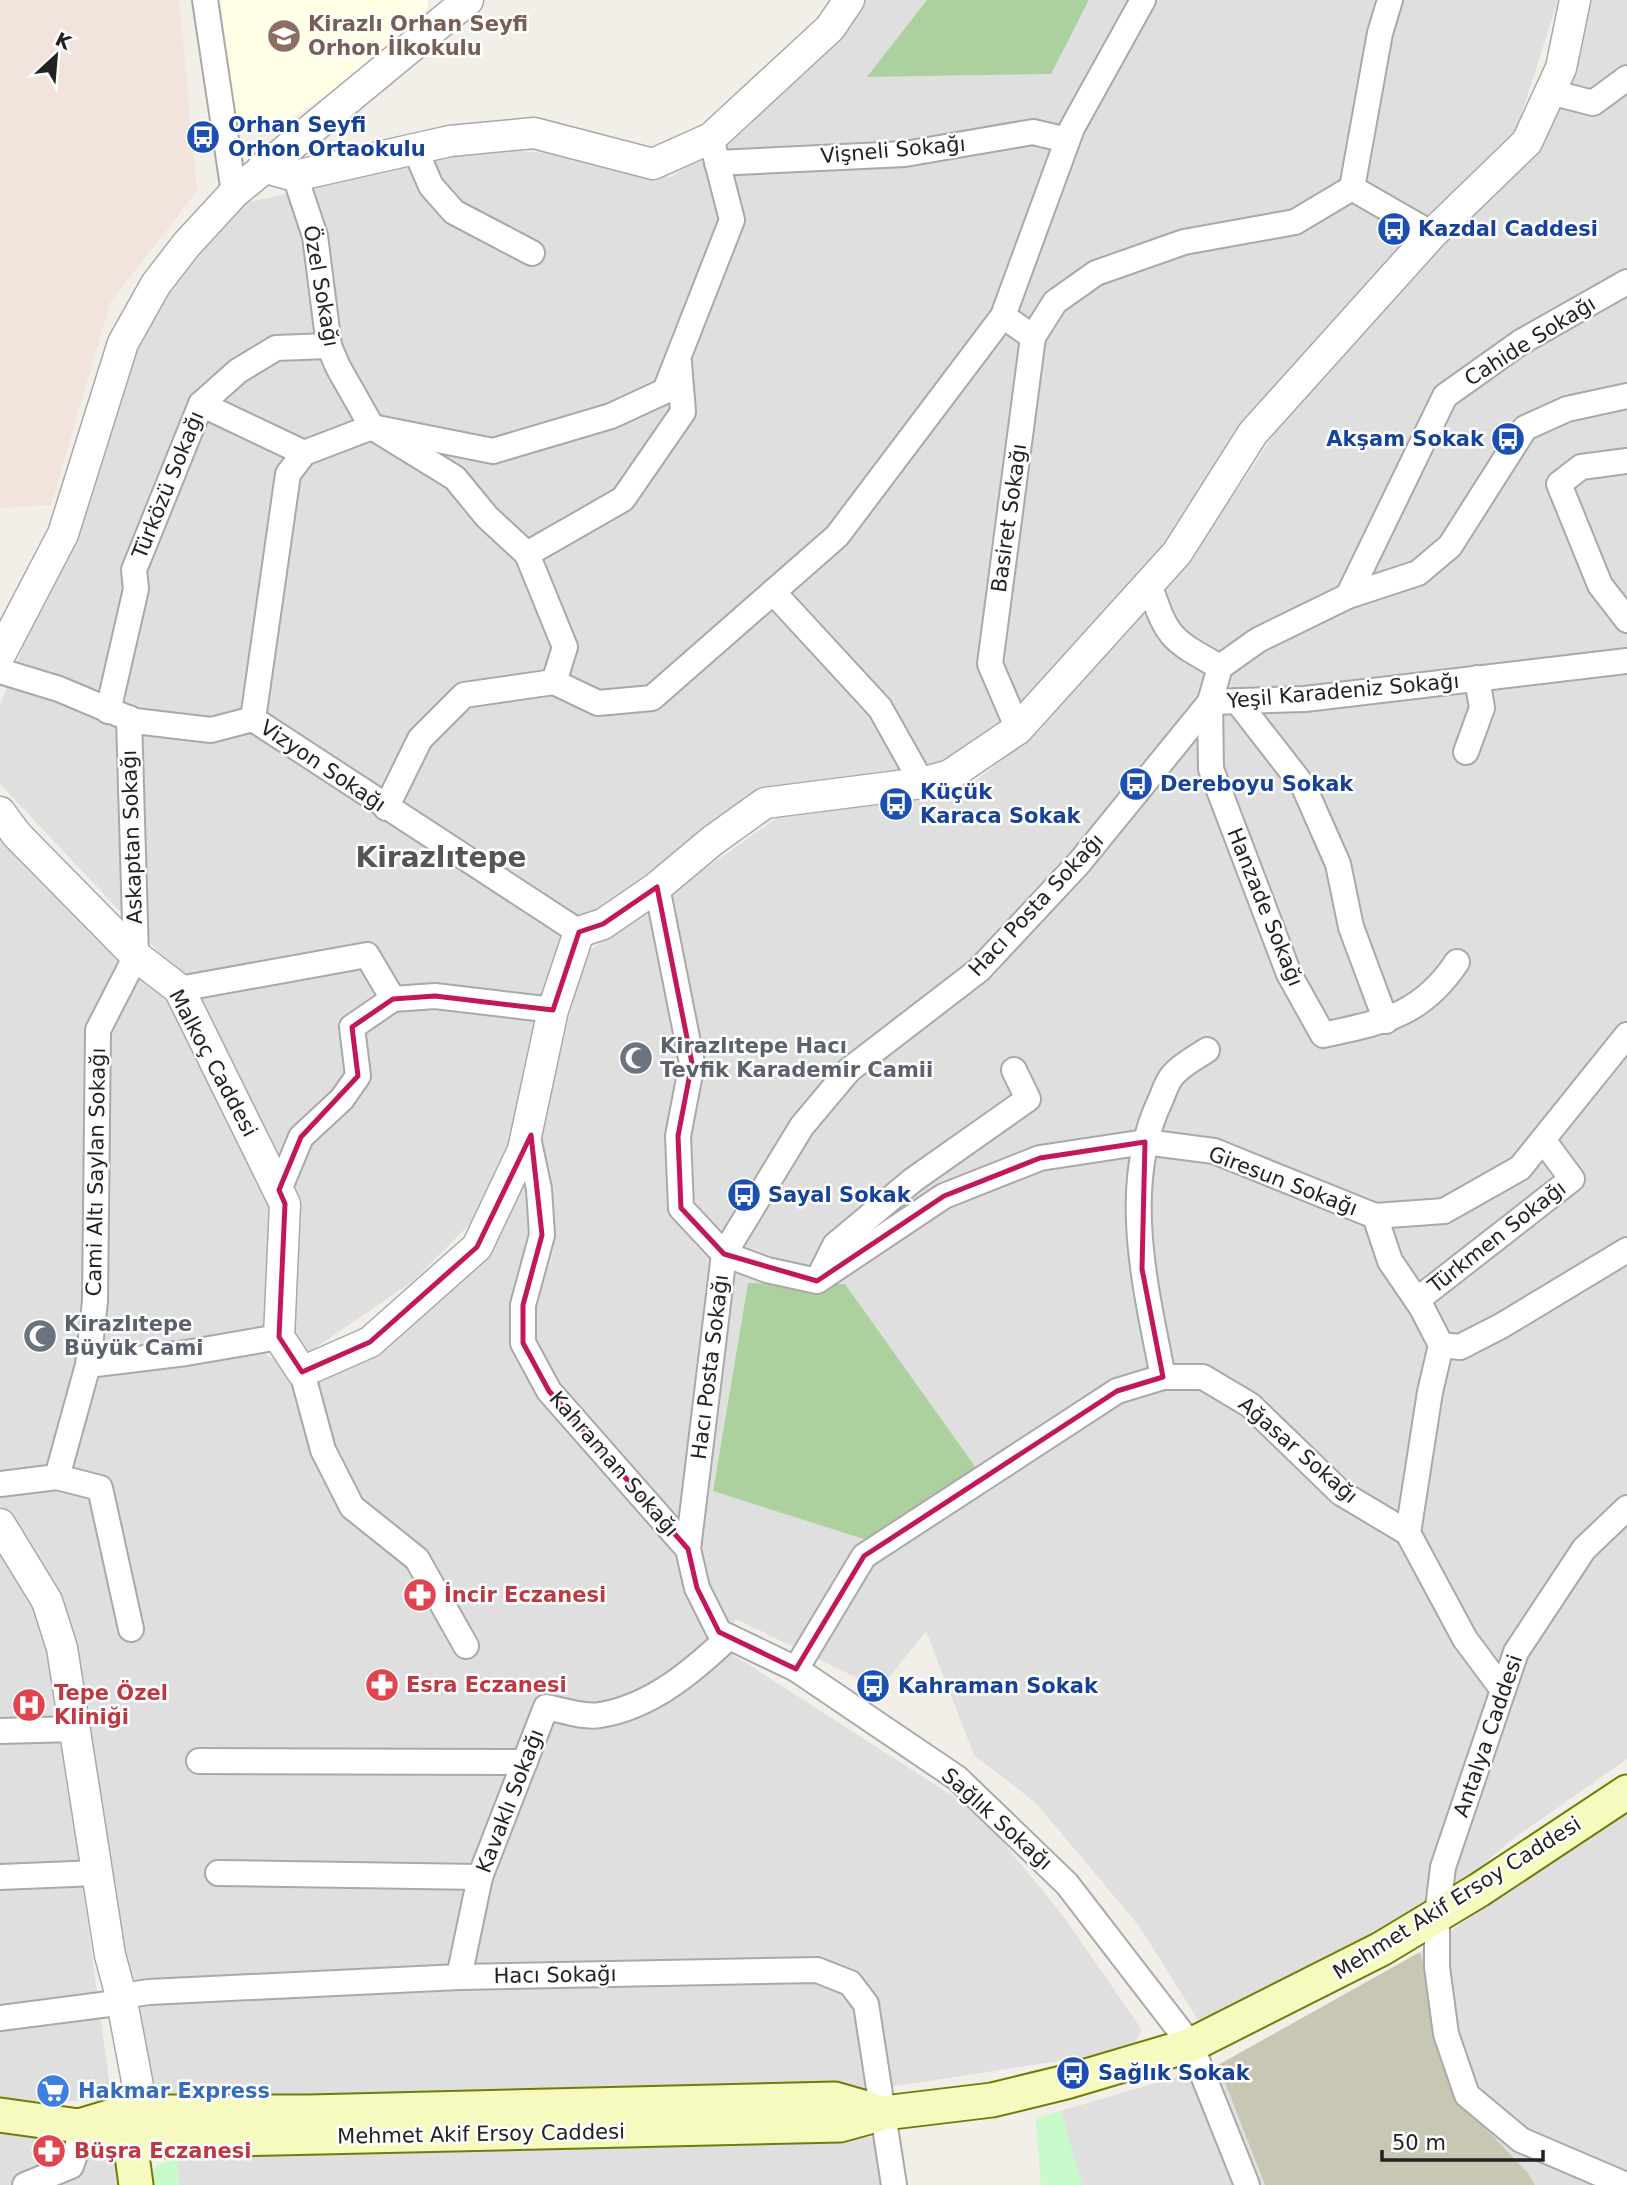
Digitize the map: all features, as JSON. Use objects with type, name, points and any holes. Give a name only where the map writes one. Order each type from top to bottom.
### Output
[{"type":"main road","name":"Mehmet Akif Ersoy Caddesi","points":[[0,2115],[79,2126],[133,2122],[840,2125],[884,2113],[992,2100],[1066,2082],[1191,2045],[1340,1972],[1437,1916],[1627,1792]]},
{"type":"main road","points":[[133,2122],[136,2185]]},
{"type":"street","points":[[205,0],[234,193]]},
{"type":"street","points":[[0,655],[63,534],[123,343],[156,284],[187,244],[234,193],[468,0]]},
{"type":"street","points":[[263,167],[295,176],[450,141],[534,133],[653,164],[714,150],[830,29],[849,0]]},
{"type":"street","points":[[386,808],[420,739],[464,695],[554,682],[598,702],[652,698],[837,536],[1003,316],[1067,140],[1143,0]]},
{"type":"street","points":[[1003,316],[1033,337],[1055,302],[1096,273],[1184,242],[1294,222],[1352,188],[1380,33],[1390,0]]},
{"type":"street","points":[[302,1372],[370,1342],[477,1247],[523,1150],[553,1010],[579,932],[603,924],[657,887],[712,841],[765,803],[922,783],[950,775],[1018,729],[1177,553],[1253,433],[1432,234],[1527,142],[1561,68],[1576,0]]},
{"type":"street","points":[[1550,92],[1593,103],[1627,78]]},
{"type":"street","name":"Vişneli Sokağı","points":[[714,150],[905,153],[1033,132],[1067,140]]},
{"type":"street","points":[[415,149],[431,186],[454,212],[532,253]]},
{"type":"street","points":[[253,719],[288,474],[304,453],[372,426],[493,451],[611,416],[665,391],[733,220],[714,150]]},
{"type":"street","name":"Özel Sokağı","points":[[295,176],[315,236],[329,346],[338,368],[372,426],[455,478],[487,517],[527,554],[565,647],[554,682]]},
{"type":"street","points":[[1352,188],[1432,234]]},
{"type":"street","name":"Cahide Sokağı","points":[[1348,596],[1445,396],[1521,342],[1627,282]]},
{"type":"street","name":"Basiret Sokağı","points":[[1018,729],[990,663],[1033,337]]},
{"type":"street","name":"Türközü Sokağı","points":[[118,714],[136,589],[134,570],[201,404],[238,371],[276,348],[329,346]]},
{"type":"street","points":[[527,554],[623,499],[683,412],[679,356]]},
{"type":"street","points":[[1210,702],[1220,667],[1258,640],[1348,596],[1418,573],[1450,546],[1525,428],[1567,409],[1627,396]]},
{"type":"street","points":[[201,404],[304,453]]},
{"type":"street","points":[[1627,461],[1581,467],[1559,484],[1600,585],[1627,620]]},
{"type":"street","points":[[1149,584],[1161,620],[1175,642],[1220,667]]},
{"type":"street","points":[[773,592],[880,708],[922,783]]},
{"type":"street","name":"Yeşil Karadeniz Sokağı","points":[[1210,702],[1305,699],[1627,661]]},
{"type":"street","name":"Vizyon Sokağı","points":[[0,671],[59,689],[118,714],[211,730],[253,719],[579,932]]},
{"type":"street","name":"Yeşil Karadeniz Sokağı","points":[[1466,752],[1482,708],[1477,678]]},
{"type":"street","points":[[1237,701],[1304,787],[1338,864],[1351,927],[1386,1021]]},
{"type":"street","name":"Hanzade Sokağı","points":[[1210,702],[1211,769],[1289,974],[1323,1035],[1386,1021],[1422,1003],[1442,985],[1457,962]]},
{"type":"street","name":"Hacı Posta Sokağı","points":[[688,1549],[724,1254],[802,1126],[849,1070],[979,970],[1079,863],[1210,702]]},
{"type":"street","name":"Askaptan Sokağı","points":[[118,714],[136,956]]},
{"type":"street","name":"Malkoç Caddesi","points":[[0,812],[17,835],[136,956],[179,989],[285,1204],[279,1337]]},
{"type":"street","points":[[657,887],[691,1063],[678,1136],[681,1209],[724,1254],[766,1270],[817,1281],[835,1245],[913,1180],[1028,1099],[1014,1070]]},
{"type":"street","points":[[179,989],[368,955],[393,999]]},
{"type":"street","name":"Cami Altı Saylan Sokağı","points":[[57,1477],[88,1365],[95,1301],[98,1030],[136,956]]},
{"type":"street","points":[[279,1190],[301,1137],[342,1099],[358,1076],[352,1027],[393,999],[435,996],[553,1010]]},
{"type":"street","points":[[1503,1690],[1465,1639],[1408,1533],[1430,1392],[1441,1345],[1417,1300],[1390,1261],[1375,1216],[1444,1211],[1520,1168],[1627,1035]]},
{"type":"street","points":[[1163,1377],[1142,1269],[1140,1195],[1145,1142],[1150,1121],[1173,1075],[1207,1050]]},
{"type":"street","name":"Kahraman Sokağı","points":[[527,1133],[539,1189],[542,1235],[523,1305],[523,1343],[549,1391],[688,1549]]},
{"type":"street","name":"Türkmen Sokağı","points":[[1417,1300],[1572,1179],[1543,1140]]},
{"type":"street","name":"Giresun Sokağı","points":[[817,1281],[944,1196],[1040,1158],[1145,1142],[1213,1151],[1375,1216]]},
{"type":"street","points":[[1441,1345],[1460,1347],[1501,1326],[1627,1250]]},
{"type":"street","points":[[88,1365],[186,1353],[279,1337],[302,1372],[323,1450],[352,1507],[417,1559],[466,1646]]},
{"type":"street","name":"Ağasar Sokağı","points":[[796,1669],[864,1556],[1118,1391],[1163,1377],[1203,1377],[1250,1405],[1341,1493],[1408,1533]]},
{"type":"street","points":[[0,1484],[57,1477],[100,1488],[131,1629]]},
{"type":"street","name":"Antalya Caddesi","points":[[1626,2185],[1521,2140],[1467,2095],[1446,2034],[1437,1968],[1437,1916],[1444,1867],[1516,1652],[1584,1549],[1627,1508]]},
{"type":"street","points":[[0,1524],[5,1553],[47,1601],[62,1648],[68,1730],[87,1873],[110,1955],[133,2122]]},
{"type":"street","name":"Sağlık Sokağı","points":[[688,1549],[697,1588],[719,1632],[796,1669],[967,1788],[1067,1884],[1191,2045],[1247,2185]]},
{"type":"street","name":"Kavaklı Sokağı","points":[[459,1977],[480,1877],[546,1707],[598,1716],[650,1700],[729,1637]]},
{"type":"street","points":[[0,1731],[68,1730]]},
{"type":"street","points":[[199,1760],[525,1762]]},
{"type":"street","points":[[0,1877],[87,1873]]},
{"type":"street","points":[[218,1873],[480,1877]]},
{"type":"street","name":"Hacı Sokağı","points":[[0,2018],[149,1992],[459,1977],[817,1970],[850,1983],[866,2004],[894,2185]]},
{"type":"street","points":[[25,2185],[71,2166],[78,2146],[79,2126]]},
{"type":"highlighted area","points":[[657,887],[692,1063],[678,1136],[681,1208],[724,1254],[817,1281],[944,1196],[1040,1158],[1145,1142],[1142,1269],[1163,1377],[1117,1391],[864,1556],[796,1669],[719,1632],[697,1588],[688,1549],[549,1391],[523,1343],[523,1305],[542,1235],[531,1135],[477,1247],[370,1342],[302,1372],[279,1337],[285,1204],[279,1190],[301,1137],[358,1076],[352,1027],[393,999],[435,996],[553,1010],[579,932],[603,924]]},
{"type":"shaded area","points":[[0,0],[179,0],[197,191],[110,303],[51,505],[0,508]]},
{"type":"shaded area","name":"Kirazlı Orhan Seyfi Orhon İlkokulu","points":[[221,0],[427,0],[428,8],[387,53],[362,73],[273,130],[242,124],[232,102]]},
{"type":"shaded area","points":[[862,0],[927,0],[868,77],[1050,74],[1089,0],[1558,0],[1515,135],[1235,433],[1162,553],[1021,708],[952,764],[760,796],[579,920],[515,1138],[480,1214],[413,1281],[309,1352],[290,1333],[301,1214],[185,980],[0,784],[0,705],[37,611],[83,525],[137,343],[164,295],[236,205],[487,149],[559,154],[671,177],[746,124]]},
{"type":"shaded area","points":[[1587,0],[1627,0],[1627,1759],[1510,1841],[1439,1903],[1202,2026],[1139,1926],[1036,1803],[974,1755],[926,1631],[880,1689],[736,1619],[715,1643],[979,1813],[1064,1917],[1142,2030],[1131,2050],[863,2091],[153,2096],[123,1958],[73,1632],[0,1505],[0,833],[171,999],[273,1210],[267,1356],[316,1376],[490,1250],[542,1127],[585,954],[788,810],[965,789],[1039,731],[1237,490],[1281,424],[1443,238],[1534,149]],"holes":[[[748,1283],[845,1284],[713,1491]]]},
{"type":"shaded area","points":[[0,1555],[42,1623],[78,1853],[112,2101],[0,2101]]},
{"type":"shaded area","points":[[1627,1809],[1627,2185],[1535,2185],[1528,2173],[1461,2102],[1420,1952]]},
{"type":"shaded area","points":[[1420,1952],[1461,2102],[1528,2173],[1535,2185],[1265,2185],[1218,2065]]},
{"type":"shaded area","points":[[1218,2065],[1265,2185],[1041,2185],[1036,2118]]},
{"type":"shaded area","points":[[0,2132],[122,2149],[125,2185],[0,2185]]},
{"type":"shaded area","points":[[881,2137],[885,2185],[179,2185],[177,2159]]},
{"type":"green space","points":[[927,0],[1089,0],[1051,74],[867,77]]},
{"type":"green space","points":[[748,1283],[845,1284],[989,1486],[895,1549],[713,1491]]},
{"type":"green space","points":[[1061,2111],[1082,2185],[1041,2185],[1036,2118]]},
{"type":"green space","points":[[177,2159],[179,2185],[148,2185],[155,2166]]},
{"type":"place","name":"Kirazlı Orhan Seyfi Orhon İlkokulu","points":[[284,36]]},
{"type":"place","name":"Orhan Seyfi Orhon Ortaokulu","points":[[203,137]]},
{"type":"place","name":"Kazdal Caddesi","points":[[1394,229]]},
{"type":"place","name":"Akşam Sokak","points":[[1508,439]]},
{"type":"place","name":"Dereboyu Sokak","points":[[1136,784]]},
{"type":"place","name":"Küçük Karaca Sokak","points":[[896,804]]},
{"type":"place","name":"Kirazlıtepe Hacı Tevfik Karademir Camii","points":[[636,1058]]},
{"type":"place","name":"Sayal Sokak","points":[[744,1195]]},
{"type":"place","name":"Kirazlıtepe Büyük Cami","points":[[40,1336]]},
{"type":"place","name":"İncir Eczanesi","points":[[420,1595]]},
{"type":"place","name":"Esra Eczanesi","points":[[382,1685]]},
{"type":"place","name":"Kahraman Sokak","points":[[873,1686]]},
{"type":"place","name":"Tepe Özel Kliniği","points":[[29,1705]]},
{"type":"place","name":"Sağlık Sokak","points":[[1073,2073]]},
{"type":"place","name":"Hakmar Express","points":[[53,2091]]},
{"type":"place","name":"Büşra Eczanesi","points":[[49,2151]]},
{"type":"district","name":"Kirazlıtepe","points":[[441,857]]}]
